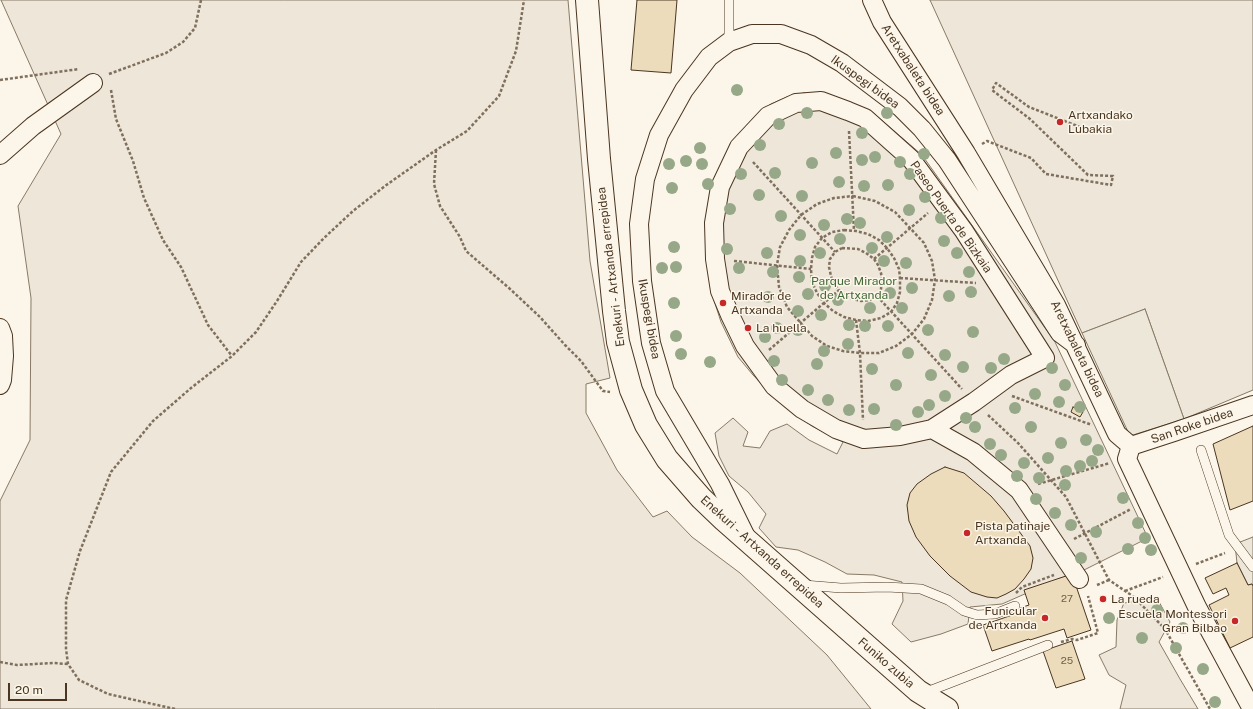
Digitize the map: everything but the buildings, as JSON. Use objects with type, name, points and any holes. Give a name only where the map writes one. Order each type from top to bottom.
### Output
[{"type":"street","name":"Enekuri - Artxanda errepidea","points":[[587,0],[599,159],[614,311],[618,342],[631,390],[646,425],[667,459],[701,498],[854,635]]},
{"type":"street","name":"Aretxabaleta bidea","points":[[872,0],[882,22],[966,153],[1056,305],[1117,434],[1129,452],[1146,502],[1197,607],[1252,709]]},
{"type":"street","name":"Ikuspegi bidea","points":[[748,541],[720,484],[665,391],[651,343],[642,281],[639,224],[645,179],[659,135],[684,90],[709,57],[729,42],[752,34],[781,34],[811,46],[842,63],[900,107],[922,128],[947,160],[1060,333],[1076,345]]},
{"type":"street","points":[[0,155],[33,126],[97,76]]},
{"type":"street","name":"Paseo Puerta de Bizkaia","points":[[820,101],[865,118],[911,159],[964,231],[1046,358],[1011,375],[974,402],[932,429],[900,436],[864,438],[836,429],[802,409],[774,386],[745,346],[720,291],[715,259],[714,223],[720,187],[739,147],[768,116],[796,103],[820,101]]},
{"type":"street","points":[[0,328],[3,336],[4,356],[2,380],[0,385]]},
{"type":"street","name":"San Roke bidea","points":[[1129,452],[1174,432],[1253,405]]},
{"type":"street","points":[[932,429],[973,452],[1018,490],[1079,579]]},
{"type":"street","name":"Funiko zubia","points":[[854,635],[920,692]]},
{"type":"street","points":[[920,692],[947,709]]},
{"type":"lane","points":[[729,0],[729,42]]},
{"type":"lane","points":[[1201,450],[1229,535],[1253,567]]},
{"type":"lane","points":[[797,584],[841,588],[921,589],[948,600],[964,611],[977,615],[995,614],[1015,606]]},
{"type":"lane","points":[[920,692],[1048,645]]},
{"type":"path","points":[[0,80],[97,76],[109,74],[166,52],[182,42],[195,28],[201,0]]},
{"type":"path","points":[[175,709],[108,694],[80,680],[68,664],[66,649],[66,600],[80,551],[111,472],[152,421],[232,356],[256,332],[278,301],[301,262],[353,211],[436,150],[467,131],[499,96],[516,51],[524,0]]},
{"type":"path","points":[[97,76],[109,74]]},
{"type":"path","points":[[987,141],[1031,158],[1046,174],[1111,185],[1113,176],[1088,175],[1030,119],[992,90],[996,83],[1029,107],[1085,129]]},
{"type":"path","points":[[111,88],[116,119],[133,161],[144,198],[163,240],[181,267],[208,325],[232,356]]},
{"type":"path","points":[[848,111],[854,231]]},
{"type":"path","points":[[739,147],[835,252]]},
{"type":"path","points":[[436,150],[434,184],[440,206],[460,237],[466,251],[540,317],[581,361],[604,391],[615,393]]},
{"type":"path","points":[[853,196],[875,201],[895,212],[924,243],[932,261],[935,280],[932,300],[924,319],[912,334],[896,346],[879,353],[843,351],[826,346],[812,336],[800,324],[787,307],[778,287],[777,265],[780,247],[788,230],[801,215],[817,204],[834,198],[853,196]]},
{"type":"path","points":[[874,260],[942,202]]},
{"type":"path","points":[[844,230],[854,231],[868,234],[879,240],[894,258],[899,269],[900,292],[897,303],[891,312],[880,318],[868,321],[844,317],[833,312],[817,293],[812,282],[812,258],[815,247],[822,238],[832,232],[844,230]]},
{"type":"path","points":[[842,248],[858,249],[866,253],[874,260],[878,265],[882,281],[881,289],[877,296],[870,300],[861,301],[849,298],[834,284],[829,267],[830,259],[835,252],[842,248]]},
{"type":"path","points":[[715,259],[811,269]]},
{"type":"path","points":[[900,278],[998,284]]},
{"type":"path","points":[[756,361],[839,290]]},
{"type":"path","points":[[877,296],[974,402],[1018,443],[1066,497],[1108,580],[1134,597],[1165,629],[1210,709]]},
{"type":"path","points":[[856,320],[860,353],[864,438]]},
{"type":"path","points":[[990,391],[1010,395],[1046,410],[1117,434]]},
{"type":"path","points":[[1050,480],[1129,452]]},
{"type":"path","points":[[1084,533],[1146,502]]},
{"type":"path","points":[[1202,562],[1227,553]]},
{"type":"path","points":[[1124,591],[1163,577]]},
{"type":"path","points":[[1015,606],[1014,594],[1022,587],[1079,579],[1098,633],[1077,640],[1072,639],[1048,645]]},
{"type":"path","points":[[0,662],[17,665],[53,663],[68,664]]},
{"type":"green space","points":[[1,0],[568,0],[590,261],[610,378],[586,384],[586,413],[617,470],[653,517],[667,511],[692,537],[740,573],[827,655],[871,709],[0,709],[0,501],[30,440],[31,298],[18,206],[61,134]]},
{"type":"green space","points":[[930,0],[1253,0],[1253,390],[1184,419],[1145,309],[1082,333]]},
{"type":"green space","name":"Parque Mirador de Artxanda","points":[[804,93],[819,94],[836,98],[871,111],[922,155],[1055,342],[1148,538],[1080,572],[1061,578],[1002,604],[970,607],[968,624],[941,634],[911,642],[892,624],[903,601],[902,582],[874,575],[847,574],[798,550],[776,547],[759,528],[766,514],[748,492],[729,476],[719,456],[715,433],[733,418],[748,432],[743,446],[760,448],[770,431],[787,424],[809,440],[837,454],[843,442],[812,426],[785,407],[753,375],[738,357],[721,322],[711,291],[709,259],[737,139],[748,124],[761,111],[771,104],[787,97]]},
{"type":"green space","points":[[1157,598],[1170,622],[1159,642],[1198,709],[1120,709],[1126,685],[1109,675],[1099,655],[1116,647],[1117,620],[1124,603]]},
{"type":"shaded area","points":[[1145,309],[1184,419],[1130,436],[1082,333]]},
{"type":"shaded area","points":[[1253,537],[1253,586],[1252,584],[1248,585],[1237,563],[1235,544]]},
{"type":"place","name":"Artxandako Lubakia","points":[[1060,122]]},
{"type":"place","name":"Mirador de Artxanda","points":[[723,303]]},
{"type":"place","name":"La huella","points":[[748,328]]},
{"type":"place","name":"Pista patinaje Artxanda","points":[[967,533]]},
{"type":"place","name":"La rueda","points":[[1103,599]]},
{"type":"place","name":"Funicular de Artxanda","points":[[1045,618]]},
{"type":"place","name":"Escuela Montessori Gran Bilbao","points":[[1235,621]]}]
